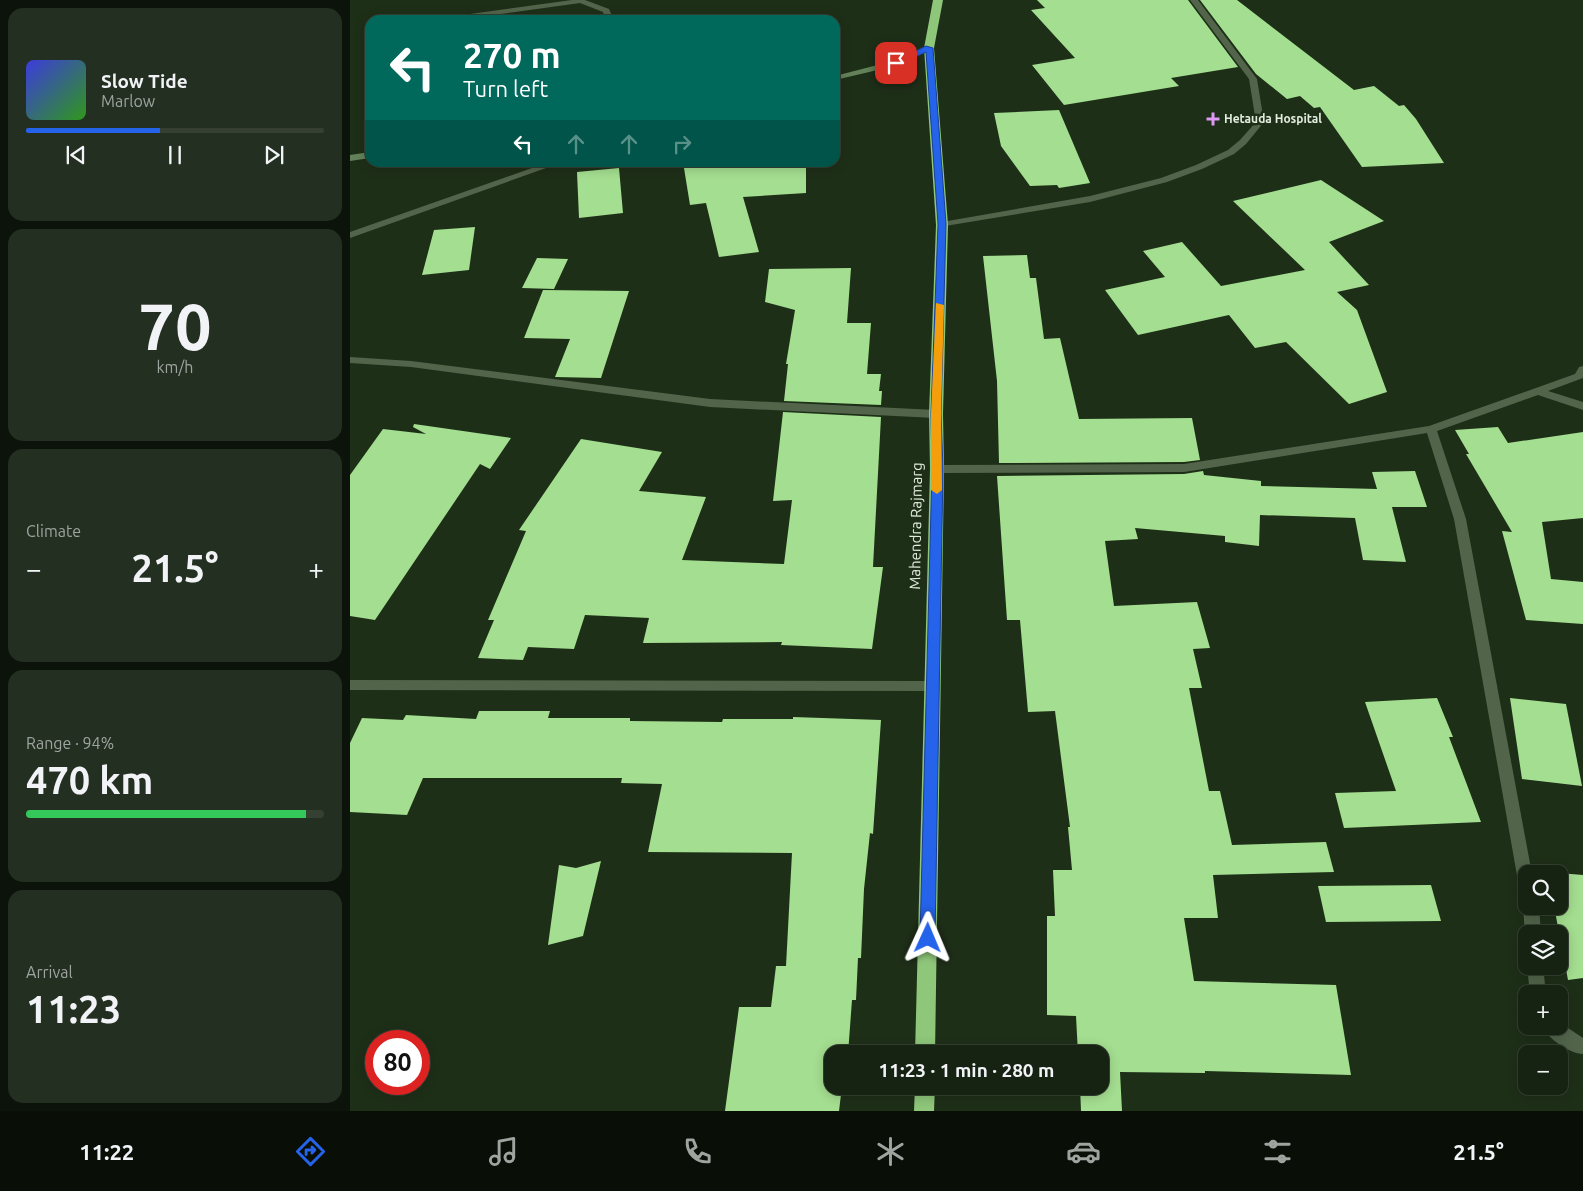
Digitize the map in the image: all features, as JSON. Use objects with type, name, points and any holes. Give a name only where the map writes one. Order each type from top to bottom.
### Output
[{"type":"highway","name":"Mahendra Rajmarg","points":[[925,1045],[937,469],[936,414],[942,224],[929,48],[940,1]]},
{"type":"highway","points":[[924,1111],[925,1095]]},
{"type":"street","points":[[942,224],[1084,200],[1172,176],[1233,151],[1260,122],[1253,78],[1194,0]]},
{"type":"street","points":[[478,15],[581,1],[606,12],[608,15]]},
{"type":"street","points":[[840,77],[896,63],[929,48]]},
{"type":"street","points":[[350,158],[365,156]]},
{"type":"street","points":[[350,235],[545,167]]},
{"type":"street","points":[[350,360],[411,364],[710,403],[936,414]]},
{"type":"street","points":[[937,469],[1184,468],[1431,429],[1580,376],[1583,369]]},
{"type":"street","points":[[1538,391],[1583,406]]},
{"type":"street","points":[[1431,429],[1460,519],[1523,865]]},
{"type":"street","points":[[350,685],[933,686]]},
{"type":"street","points":[[1563,1035],[1578,1046],[1583,1046]]},
{"type":"building","points":[[1037,0],[1188,0],[1238,67],[1171,78],[1179,86],[1064,105],[1032,65],[1075,58],[1031,10],[1045,8]]},
{"type":"building","points":[[1200,0],[1237,0],[1354,90],[1374,86],[1399,106],[1404,105],[1416,119],[1444,163],[1362,167],[1320,107],[1314,108],[1300,96],[1287,99],[1256,74]]},
{"type":"building","points":[[1059,110],[1090,183],[1059,188],[1057,185],[1030,186],[1001,146],[994,113]]},
{"type":"building","points":[[684,167],[806,167],[806,193],[743,197],[759,252],[719,257],[706,203],[690,205]]},
{"type":"building","points":[[619,168],[623,213],[579,218],[577,172]]},
{"type":"building","points":[[1321,180],[1384,221],[1329,242],[1369,285],[1337,292],[1357,310],[1387,392],[1349,404],[1286,342],[1255,348],[1229,315],[1138,335],[1105,290],[1165,277],[1143,251],[1182,242],[1221,286],[1305,270],[1233,201]]},
{"type":"building","points":[[475,227],[469,270],[422,275],[434,230]]},
{"type":"building","points":[[1027,255],[1030,278],[1036,278],[1044,339],[1060,338],[1079,419],[1192,418],[1200,460],[1184,462],[999,463],[997,381],[983,256]]},
{"type":"building","points":[[537,258],[568,259],[554,289],[522,288]]},
{"type":"building","points":[[851,268],[847,323],[871,323],[867,374],[881,374],[879,391],[882,391],[881,405],[784,401],[788,364],[786,364],[795,310],[765,302],[769,269]]},
{"type":"building","points":[[543,290],[629,291],[601,378],[555,377],[570,339],[524,338]]},
{"type":"building","points":[[783,412],[881,417],[873,567],[883,567],[872,649],[781,645],[782,642],[643,643],[649,618],[585,615],[574,649],[528,647],[523,660],[478,658],[494,620],[488,620],[526,531],[519,530],[581,439],[662,452],[639,491],[706,497],[682,560],[784,564],[792,500],[773,501]]},
{"type":"building","points":[[414,424],[511,438],[490,469],[480,464],[375,620],[350,616],[350,475],[383,429],[426,434],[413,427]]},
{"type":"building","points":[[1498,427],[1508,443],[1583,432],[1583,518],[1542,522],[1551,579],[1583,582],[1583,624],[1526,620],[1502,531],[1512,532],[1466,454],[1469,454],[1455,430]]},
{"type":"building","points":[[1203,471],[1204,475],[1261,481],[1261,486],[1377,489],[1372,472],[1415,471],[1427,507],[1392,507],[1406,562],[1363,560],[1355,518],[1260,515],[1259,546],[1225,542],[1225,536],[1135,528],[1138,539],[1105,541],[1114,606],[1197,602],[1210,648],[1193,649],[1202,688],[1189,688],[1209,791],[1220,791],[1232,845],[1326,842],[1334,872],[1213,875],[1218,918],[1184,918],[1194,981],[1336,985],[1351,1075],[1205,1071],[1205,1073],[1120,1072],[1122,1111],[1081,1111],[1080,1095],[1109,1095],[1109,1045],[1078,1045],[1076,1016],[1047,1015],[1047,916],[1055,916],[1053,870],[1072,870],[1068,827],[1070,827],[1055,711],[1028,712],[1020,620],[1007,620],[997,476],[1184,474]]},
{"type":"building","points":[[1437,698],[1453,737],[1449,737],[1481,822],[1344,828],[1335,793],[1396,791],[1365,702]]},
{"type":"building","points":[[1510,698],[1566,704],[1582,786],[1522,779]]},
{"type":"building","points":[[479,711],[550,711],[548,718],[630,718],[630,721],[722,722],[723,719],[793,719],[793,717],[881,720],[873,834],[870,833],[864,889],[861,958],[858,958],[856,1000],[852,1000],[849,1045],[824,1045],[824,1095],[841,1095],[839,1111],[725,1111],[739,1007],[771,1007],[776,966],[786,966],[792,853],[648,852],[662,784],[621,783],[622,778],[423,778],[407,815],[350,812],[350,743],[362,718],[403,720],[406,715],[476,719]]},
{"type":"building","points":[[601,861],[583,936],[548,945],[559,865],[576,868]]},
{"type":"building","points":[[1568,874],[1583,875],[1583,978],[1568,980],[1568,925],[1558,925],[1556,915],[1568,915]]},
{"type":"building","points":[[1431,885],[1441,921],[1326,922],[1318,886]]},
{"type":"slow traffic","points":[[937,490],[936,414],[939,305]]},
{"type":"place","name":"Hetauda Hospital","points":[[1213,119]]},
{"type":"route","points":[[896,63],[929,48],[942,224],[936,414],[937,469],[928,938]]}]
